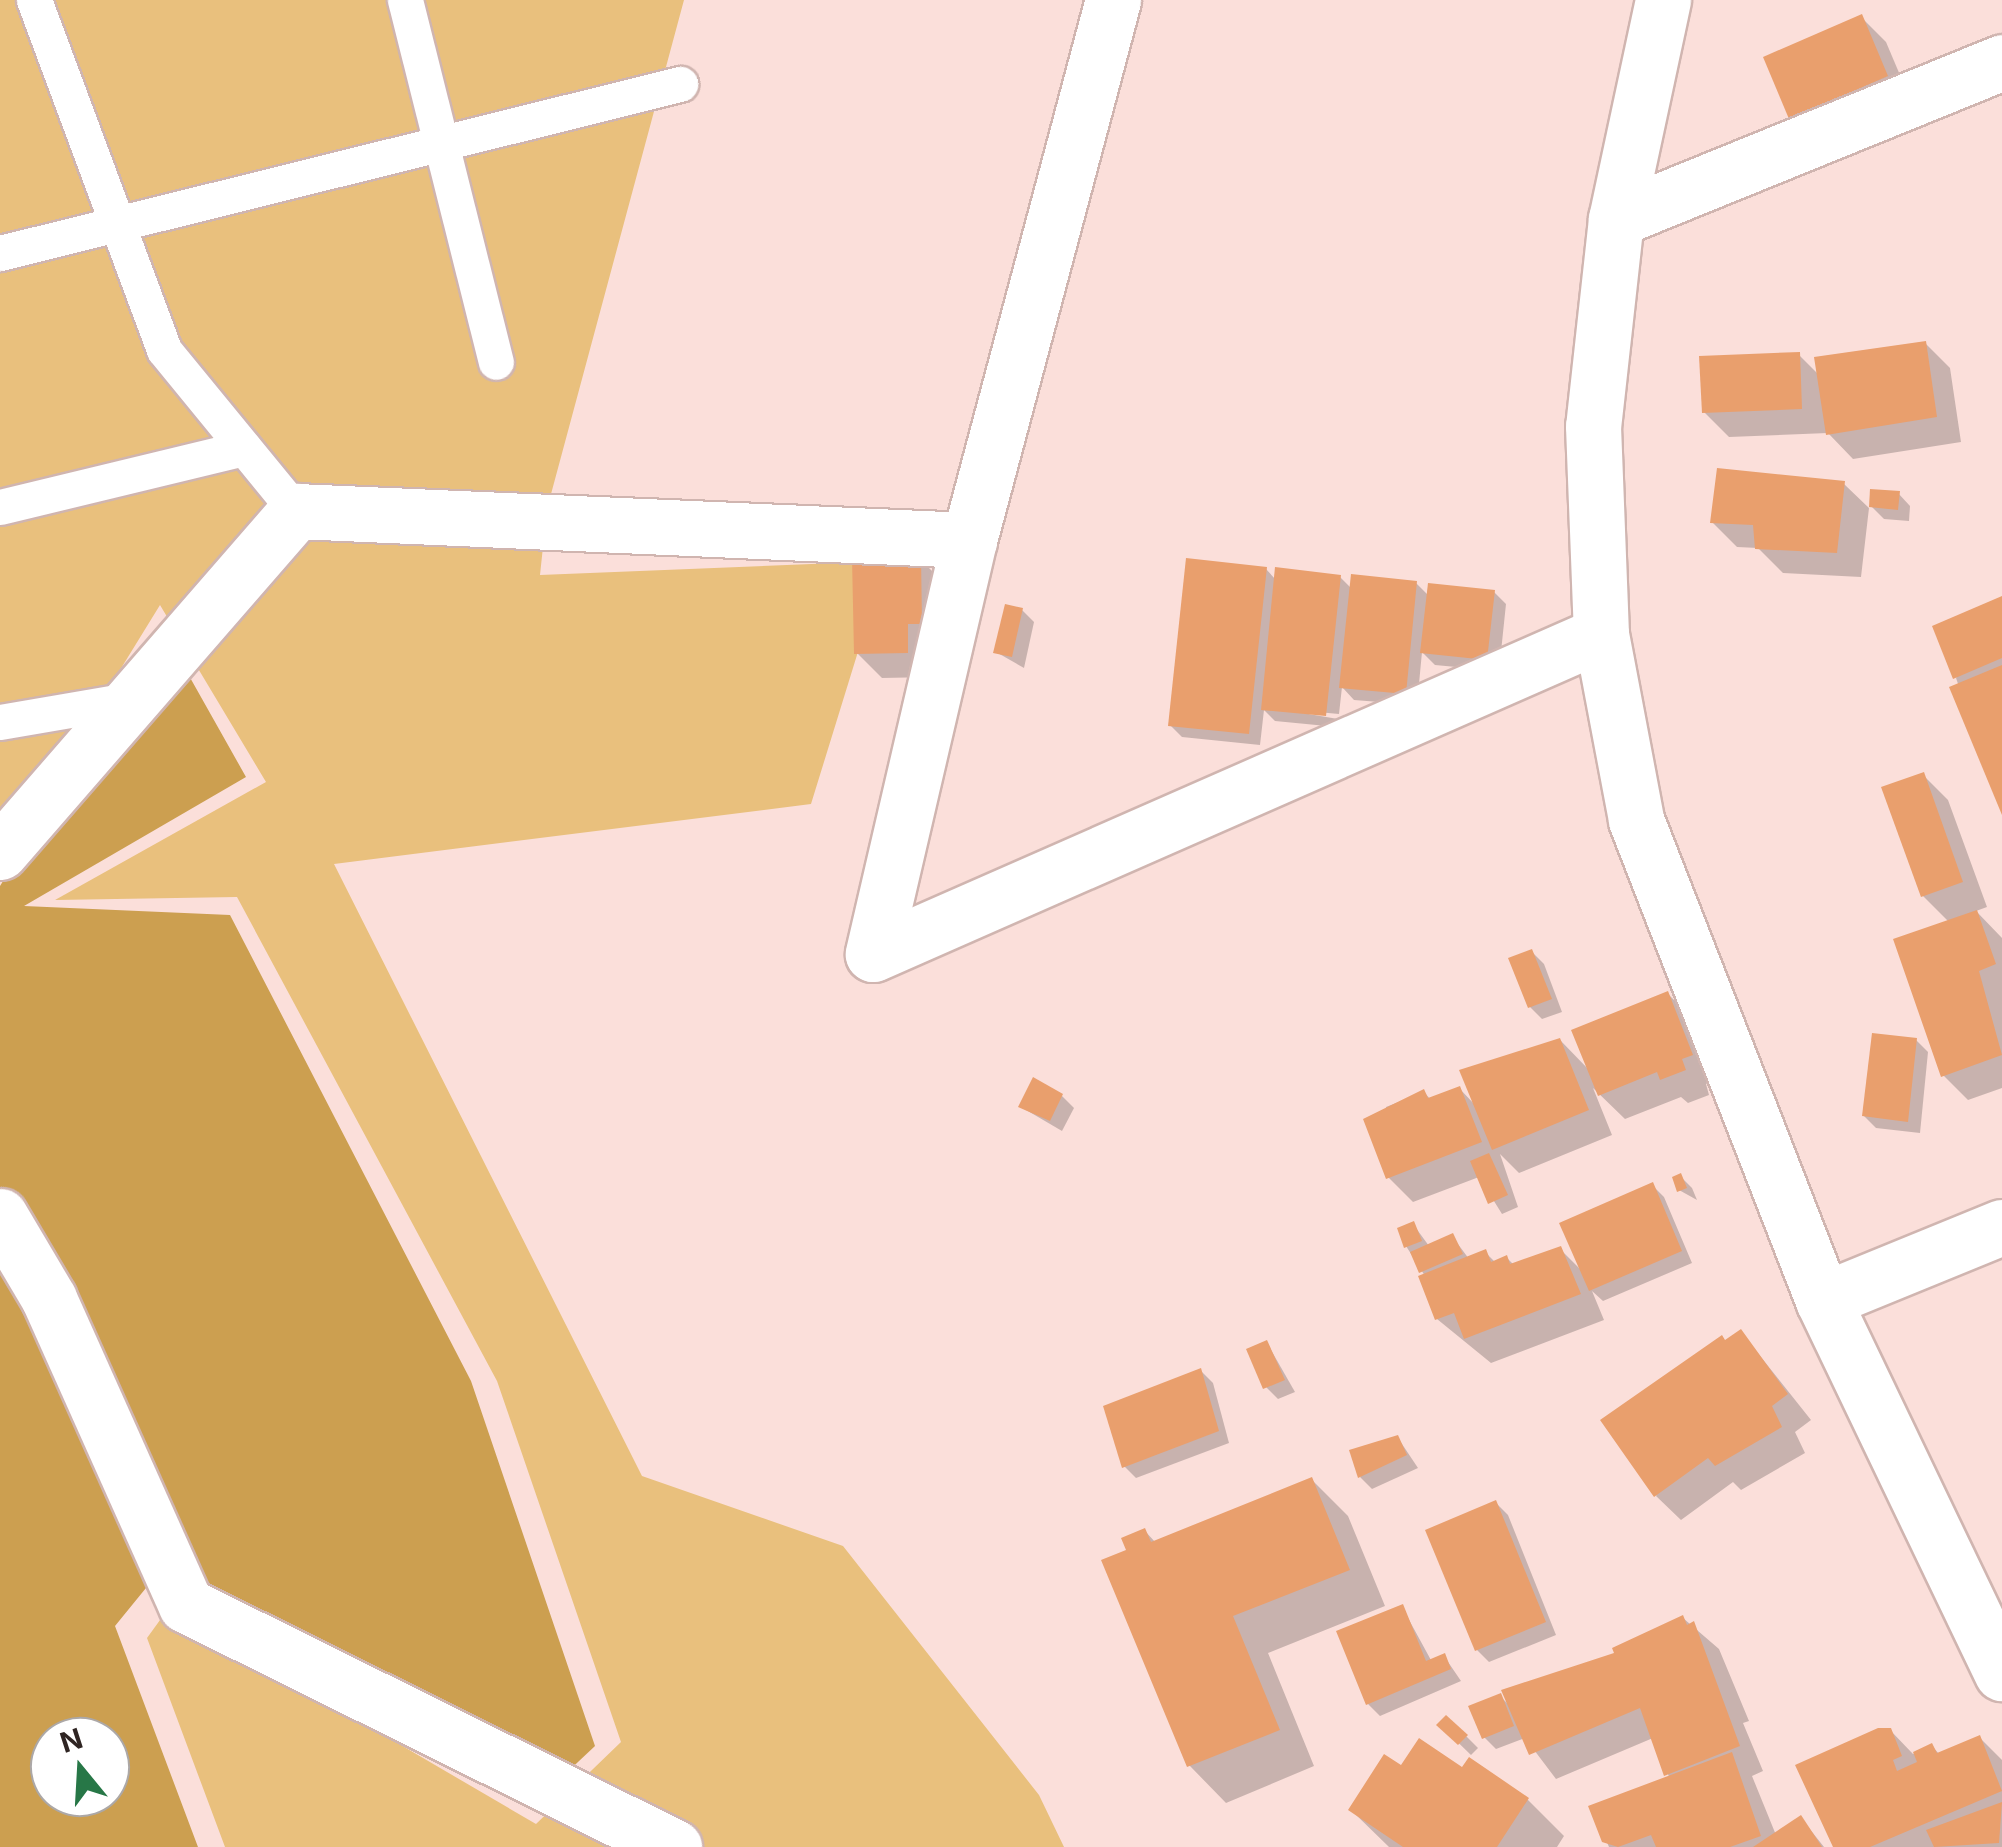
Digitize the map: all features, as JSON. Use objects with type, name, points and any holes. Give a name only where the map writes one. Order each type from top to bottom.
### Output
[{"type":"street","points":[[1112,0],[969,540],[873,954],[1601,634]]},
{"type":"street","points":[[1663,0],[1616,220],[1594,426],[1601,634],[1636,820],[1823,1300],[2002,1673]]},
{"type":"street","points":[[1616,220],[2002,62]]},
{"type":"street","points":[[0,852],[296,511],[969,540]]},
{"type":"street","points":[[0,1216],[49,1299],[186,1605],[674,1847]]},
{"type":"street","points":[[1823,1300],[2002,1227]]},
{"type":"lane","points":[[34,0],[164,350],[296,511]]},
{"type":"lane","points":[[405,0],[496,362]]},
{"type":"lane","points":[[0,253],[680,84]]},
{"type":"lane","points":[[0,508],[244,448]]},
{"type":"lane","points":[[0,722],[134,699]]},
{"type":"shaded area","points":[[0,0],[684,0],[547,509],[540,575],[886,561],[811,804],[334,864],[642,1476],[843,1546],[1039,1795],[1064,1847],[225,1847],[147,1638],[168,1609],[536,1824],[621,1742],[497,1381],[237,897],[55,900],[266,782],[160,605],[0,865]]},
{"type":"shaded area","points":[[161,626],[246,777],[24,906],[230,915],[471,1381],[595,1746],[544,1794],[159,1572],[115,1626],[198,1847],[0,1847],[0,886]]},
{"type":"building","points":[[1862,14],[1888,76],[1789,119],[1763,57]]},
{"type":"building","points":[[1926,341],[1937,417],[1826,435],[1814,357]]},
{"type":"building","points":[[1800,352],[1802,409],[1702,413],[1699,356]]},
{"type":"building","points":[[1717,468],[1845,481],[1837,553],[1755,549],[1753,525],[1710,523]]},
{"type":"building","points":[[1870,489],[1900,491],[1898,510],[1869,507]]},
{"type":"building","points":[[921,556],[922,624],[908,624],[908,653],[854,654],[852,558]]},
{"type":"building","points":[[1186,558],[1267,567],[1249,734],[1168,726]]},
{"type":"building","points":[[1275,567],[1341,575],[1326,716],[1261,710]]},
{"type":"building","points":[[1351,574],[1417,581],[1406,694],[1339,688]]},
{"type":"building","points":[[1428,583],[1495,590],[1487,660],[1420,653]]},
{"type":"building","points":[[2002,596],[2002,658],[1953,679],[1932,626]]},
{"type":"building","points":[[1005,604],[1023,608],[1012,657],[993,653]]},
{"type":"building","points":[[2002,665],[2002,815],[1949,687]]},
{"type":"building","points":[[1924,772],[1963,882],[1921,897],[1881,787]]},
{"type":"building","points":[[1977,910],[1996,964],[1979,971],[2002,1055],[1941,1077],[1893,939]]},
{"type":"building","points":[[1532,949],[1552,999],[1528,1008],[1508,958]]},
{"type":"building","points":[[1668,991],[1693,1055],[1682,1059],[1686,1070],[1660,1080],[1657,1072],[1598,1096],[1571,1030]]},
{"type":"building","points":[[1872,1033],[1917,1038],[1908,1122],[1862,1116]]},
{"type":"building","points":[[1560,1038],[1589,1110],[1492,1150],[1459,1070]]},
{"type":"building","points":[[1033,1077],[1063,1094],[1050,1121],[1018,1107]]},
{"type":"building","points":[[1460,1086],[1482,1142],[1386,1179],[1363,1119],[1424,1089],[1428,1098]]},
{"type":"building","points":[[1489,1153],[1508,1195],[1488,1204],[1470,1161]]},
{"type":"building","points":[[1681,1173],[1687,1188],[1677,1192],[1672,1177]]},
{"type":"building","points":[[1653,1182],[1682,1251],[1589,1291],[1559,1223]]},
{"type":"building","points":[[1414,1221],[1422,1241],[1404,1248],[1397,1228]]},
{"type":"building","points":[[1453,1233],[1463,1254],[1419,1273],[1410,1252]]},
{"type":"building","points":[[1561,1246],[1581,1294],[1464,1339],[1454,1313],[1435,1320],[1418,1276],[1486,1249],[1491,1262],[1507,1255],[1510,1264]]},
{"type":"building","points":[[1741,1329],[1788,1394],[1772,1406],[1782,1427],[1715,1466],[1708,1458],[1654,1497],[1600,1420],[1722,1335],[1725,1340]]},
{"type":"building","points":[[1267,1340],[1285,1380],[1263,1389],[1246,1349]]},
{"type":"building","points":[[1201,1368],[1219,1431],[1122,1468],[1103,1406]]},
{"type":"building","points":[[1398,1435],[1407,1455],[1358,1478],[1349,1450]]},
{"type":"building","points":[[1312,1477],[1350,1570],[1233,1616],[1280,1730],[1187,1767],[1101,1560],[1126,1550],[1121,1538],[1145,1528],[1151,1542]]},
{"type":"building","points":[[1496,1500],[1546,1622],[1475,1651],[1425,1530]]},
{"type":"building","points":[[1403,1604],[1426,1661],[1445,1653],[1451,1669],[1366,1705],[1336,1631]]},
{"type":"building","points":[[1683,1615],[1687,1625],[1694,1621],[1740,1746],[1664,1776],[1640,1708],[1529,1755],[1501,1690],[1614,1653],[1612,1648]]},
{"type":"building","points":[[1501,1693],[1514,1726],[1482,1739],[1468,1706]]},
{"type":"building","points":[[1446,1715],[1468,1735],[1458,1745],[1436,1725]]},
{"type":"building","points":[[1878,1728],[1891,1728],[1902,1756],[1893,1760],[1897,1771],[1917,1762],[1913,1752],[1932,1743],[1937,1753],[1980,1735],[2002,1791],[1870,1847],[1833,1847],[1795,1765]]},
{"type":"building","points":[[1419,1738],[1462,1767],[1469,1757],[1529,1798],[1497,1847],[1403,1847],[1348,1810],[1384,1754],[1401,1765]]},
{"type":"building","points":[[1732,1752],[1761,1836],[1730,1847],[1656,1847],[1651,1835],[1618,1847],[1602,1842],[1588,1806]]},
{"type":"building","points":[[2002,1802],[1999,1843],[1934,1847],[1926,1830]]},
{"type":"building","points":[[1801,1815],[1822,1847],[1753,1847]]}]
